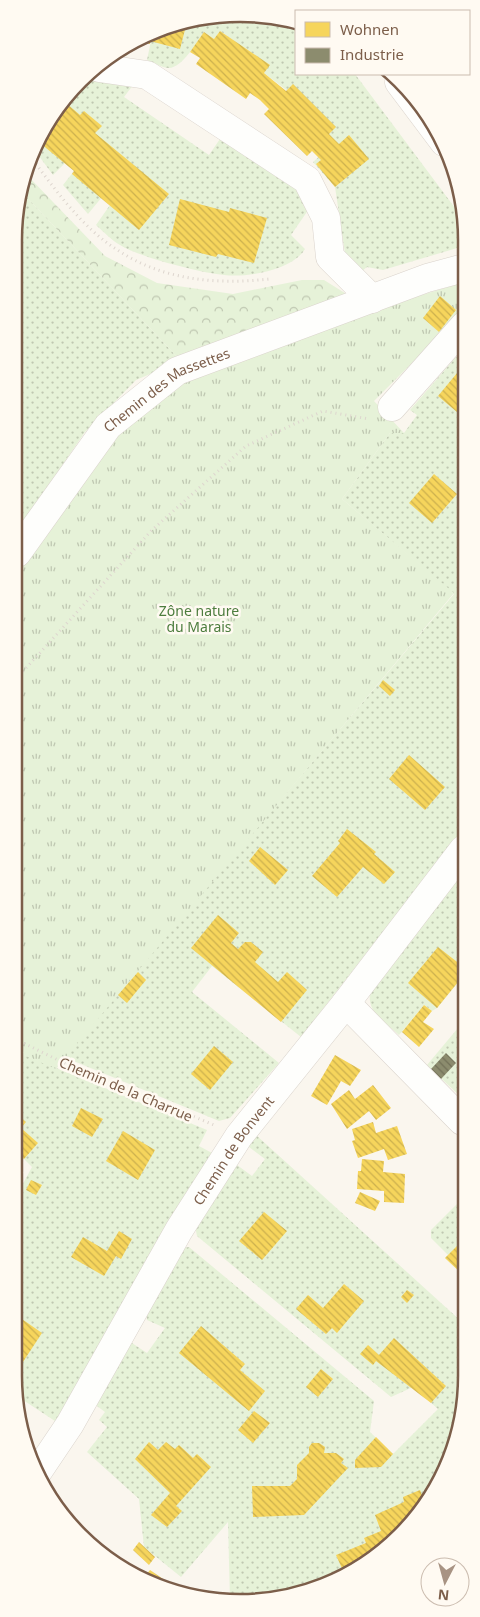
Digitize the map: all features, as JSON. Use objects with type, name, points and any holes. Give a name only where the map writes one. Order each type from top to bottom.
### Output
[{"type":"street","points":[[106,69],[147,74],[307,180],[326,218],[330,257],[372,300]]},
{"type":"street","name":"Chemin des Massettes","points":[[22,546],[108,426],[176,371],[372,300],[427,278],[458,270]]},
{"type":"street","points":[[392,407],[458,333]]},
{"type":"street","name":"Chemin de Bonvent","points":[[42,1466],[70,1424],[179,1230],[239,1136],[346,1003],[458,857]]},
{"type":"street","points":[[346,1003],[458,1117]]},
{"type":"path","points":[[36,164],[77,214],[116,250],[157,270],[205,282],[238,283],[269,279]]},
{"type":"path","points":[[22,672],[150,531],[246,446],[323,412],[376,420],[392,407]]},
{"type":"path","name":"Chemin de la Charrue","points":[[22,1042],[58,1060],[239,1136]]},
{"type":"green space","points":[[240,22],[268,24],[295,30],[295,75],[356,75],[455,208],[458,248],[383,270],[367,267],[362,271],[345,253],[335,187],[313,162],[336,141],[329,134],[335,127],[264,73],[269,65],[220,31],[214,39],[204,32],[189,54],[174,67],[163,67],[147,60],[151,42],[170,34],[212,24]]},
{"type":"green space","points":[[113,76],[133,85],[124,97],[209,155],[222,136],[288,178],[311,206],[291,235],[305,249],[299,256],[280,267],[256,274],[233,276],[214,274],[170,264],[129,250],[114,241],[96,225],[110,205],[121,174],[88,214],[63,185],[74,171],[65,163],[53,175],[39,156],[59,119],[76,97],[94,79]]},
{"type":"green space","points":[[31,179],[105,256],[157,283],[233,294],[302,280],[324,280],[348,295],[181,361],[27,198]]},
{"type":"green space","points":[[27,198],[181,361],[136,380],[85,432],[22,524],[22,240]]},
{"type":"green space","name":"Zône nature du Marais","points":[[458,284],[458,317],[374,401],[404,433],[390,433],[342,499],[454,593],[56,1069],[22,1054],[22,557],[129,415],[193,376],[399,302]]},
{"type":"green space","points":[[458,355],[458,835],[301,1037],[212,966],[192,992],[279,1063],[230,1118],[219,1121],[64,1057],[454,594],[342,499],[390,433],[404,433],[417,415],[410,410]]},
{"type":"green space","points":[[458,875],[458,982],[437,1008],[432,1011],[424,1005],[399,1035],[374,1012],[371,1006],[370,993]]},
{"type":"green space","points":[[458,1028],[458,1094],[427,1065]]},
{"type":"green space","points":[[22,1054],[207,1130],[199,1146],[212,1153],[61,1425],[24,1400],[22,1185],[32,1167],[22,1157]]},
{"type":"green space","points":[[256,1135],[458,1318],[458,1377],[456,1405],[450,1433],[441,1460],[421,1498],[394,1531],[381,1543],[364,1538],[366,1543],[337,1556],[342,1569],[310,1583],[268,1593],[230,1594],[228,1522],[181,1577],[144,1547],[139,1499],[87,1452],[107,1427],[99,1420],[105,1412],[93,1403],[129,1341],[147,1353],[165,1328],[147,1320],[146,1307],[177,1249],[189,1247],[374,1401],[370,1432],[393,1454],[438,1409],[413,1387],[391,1397],[197,1236],[195,1226],[237,1165],[252,1176],[265,1159],[249,1147]]},
{"type":"green space","points":[[458,1203],[458,1270],[445,1258],[448,1255],[431,1238],[431,1230]]},
{"type":"building: Wohnen","points":[[185,30],[180,49],[152,41]]},
{"type":"building: Wohnen","points":[[220,31],[270,65],[264,73],[286,91],[293,84],[336,127],[329,134],[339,144],[349,135],[369,159],[335,187],[316,164],[321,160],[312,151],[307,156],[264,114],[269,109],[260,100],[250,93],[246,99],[196,64],[200,58],[190,52],[204,32],[214,39]]},
{"type":"building: Wohnen","points":[[69,106],[80,115],[84,111],[102,126],[95,133],[169,194],[139,230],[72,174],[74,171],[44,146]]},
{"type":"building: Wohnen","points":[[180,199],[229,212],[230,208],[267,218],[254,263],[218,254],[216,257],[169,245]]},
{"type":"building: Wohnen","points":[[440,296],[456,310],[439,332],[423,318]]},
{"type":"building: Wohnen","points":[[458,372],[458,413],[438,396]]},
{"type":"building: Wohnen","points":[[434,474],[457,494],[432,523],[409,503]]},
{"type":"building: Wohnen","points":[[383,680],[395,690],[390,696],[379,686]]},
{"type":"building: Wohnen","points":[[409,755],[445,787],[425,810],[389,779]]},
{"type":"building: Wohnen","points":[[347,829],[376,852],[374,854],[395,872],[384,884],[363,867],[337,897],[312,876],[340,843],[338,841]]},
{"type":"building: Wohnen","points":[[260,847],[288,870],[275,885],[249,861]]},
{"type":"building: Wohnen","points":[[218,915],[239,933],[231,943],[238,949],[245,942],[251,942],[263,952],[255,962],[278,982],[287,972],[307,990],[281,1022],[191,948]]},
{"type":"building: Wohnen","points":[[438,947],[458,963],[458,982],[437,1008],[408,983]]},
{"type":"building: Wohnen","points":[[138,972],[146,980],[127,1003],[118,995]]},
{"type":"building: Wohnen","points":[[424,1005],[432,1011],[423,1022],[434,1029],[419,1047],[402,1032]]},
{"type":"building: Wohnen","points":[[214,1046],[233,1062],[210,1090],[191,1074]]},
{"type":"building: Wohnen","points":[[335,1055],[361,1070],[350,1086],[341,1081],[327,1105],[311,1096]]},
{"type":"building: Wohnen","points":[[373,1085],[391,1108],[376,1120],[369,1111],[347,1129],[331,1104],[349,1090],[355,1099]]},
{"type":"building: Wohnen","points":[[81,1108],[103,1119],[92,1137],[72,1126]]},
{"type":"building: Wohnen","points":[[22,1118],[26,1122],[22,1127]]},
{"type":"building: Wohnen","points":[[373,1122],[376,1133],[397,1126],[407,1154],[388,1160],[384,1149],[358,1158],[352,1141],[355,1140],[352,1129]]},
{"type":"building: Wohnen","points":[[22,1129],[38,1143],[24,1159],[22,1157]]},
{"type":"building: Wohnen","points":[[123,1131],[155,1150],[138,1180],[106,1161]]},
{"type":"building: Wohnen","points":[[362,1159],[384,1161],[383,1172],[405,1174],[404,1203],[384,1202],[384,1191],[357,1189],[358,1171],[361,1171]]},
{"type":"building: Wohnen","points":[[31,1180],[42,1185],[36,1195],[26,1190]]},
{"type":"building: Wohnen","points":[[360,1192],[380,1201],[375,1211],[355,1203]]},
{"type":"building: Wohnen","points":[[264,1212],[287,1231],[262,1260],[239,1241]]},
{"type":"building: Wohnen","points":[[119,1231],[132,1239],[121,1259],[116,1256],[104,1276],[71,1257],[83,1237],[107,1251]]},
{"type":"building: Wohnen","points":[[458,1245],[458,1270],[445,1258]]},
{"type":"building: Wohnen","points":[[344,1284],[364,1301],[337,1333],[332,1328],[326,1334],[296,1309],[308,1295],[323,1308]]},
{"type":"building: Wohnen","points":[[407,1290],[414,1295],[407,1303],[401,1297]]},
{"type":"building: Wohnen","points":[[22,1319],[42,1333],[22,1363]]},
{"type":"building: Wohnen","points":[[201,1326],[245,1364],[240,1370],[265,1391],[249,1411],[179,1353]]},
{"type":"building: Wohnen","points":[[394,1338],[446,1386],[431,1403],[376,1361],[373,1365],[360,1354],[368,1345],[379,1355]]},
{"type":"building: Wohnen","points":[[321,1369],[333,1379],[318,1397],[306,1387]]},
{"type":"building: Wohnen","points":[[254,1411],[270,1423],[253,1443],[238,1430]]},
{"type":"building: Wohnen","points":[[376,1437],[393,1454],[381,1467],[355,1468],[355,1460]]},
{"type":"building: Wohnen","points":[[149,1442],[158,1450],[166,1442],[175,1449],[179,1445],[193,1458],[197,1454],[211,1467],[176,1506],[182,1511],[167,1527],[151,1515],[170,1493],[135,1459]]},
{"type":"building: Wohnen","points":[[312,1443],[319,1443],[325,1447],[324,1453],[336,1453],[344,1459],[341,1463],[348,1468],[304,1515],[253,1517],[252,1486],[290,1486],[297,1479],[297,1465],[309,1453],[309,1447]]},
{"type":"building: Wohnen","points":[[420,1490],[422,1496],[394,1531],[361,1558],[342,1569],[336,1555],[366,1543],[364,1538],[381,1531],[375,1515],[404,1502],[403,1497]]},
{"type":"building: Wohnen","points":[[139,1542],[155,1557],[149,1565],[133,1550]]},
{"type":"building: Wohnen","points":[[150,1570],[168,1582],[157,1578],[147,1573]]},
{"type":"building: Industrie","points":[[446,1053],[456,1063],[441,1079],[431,1069]]}]
